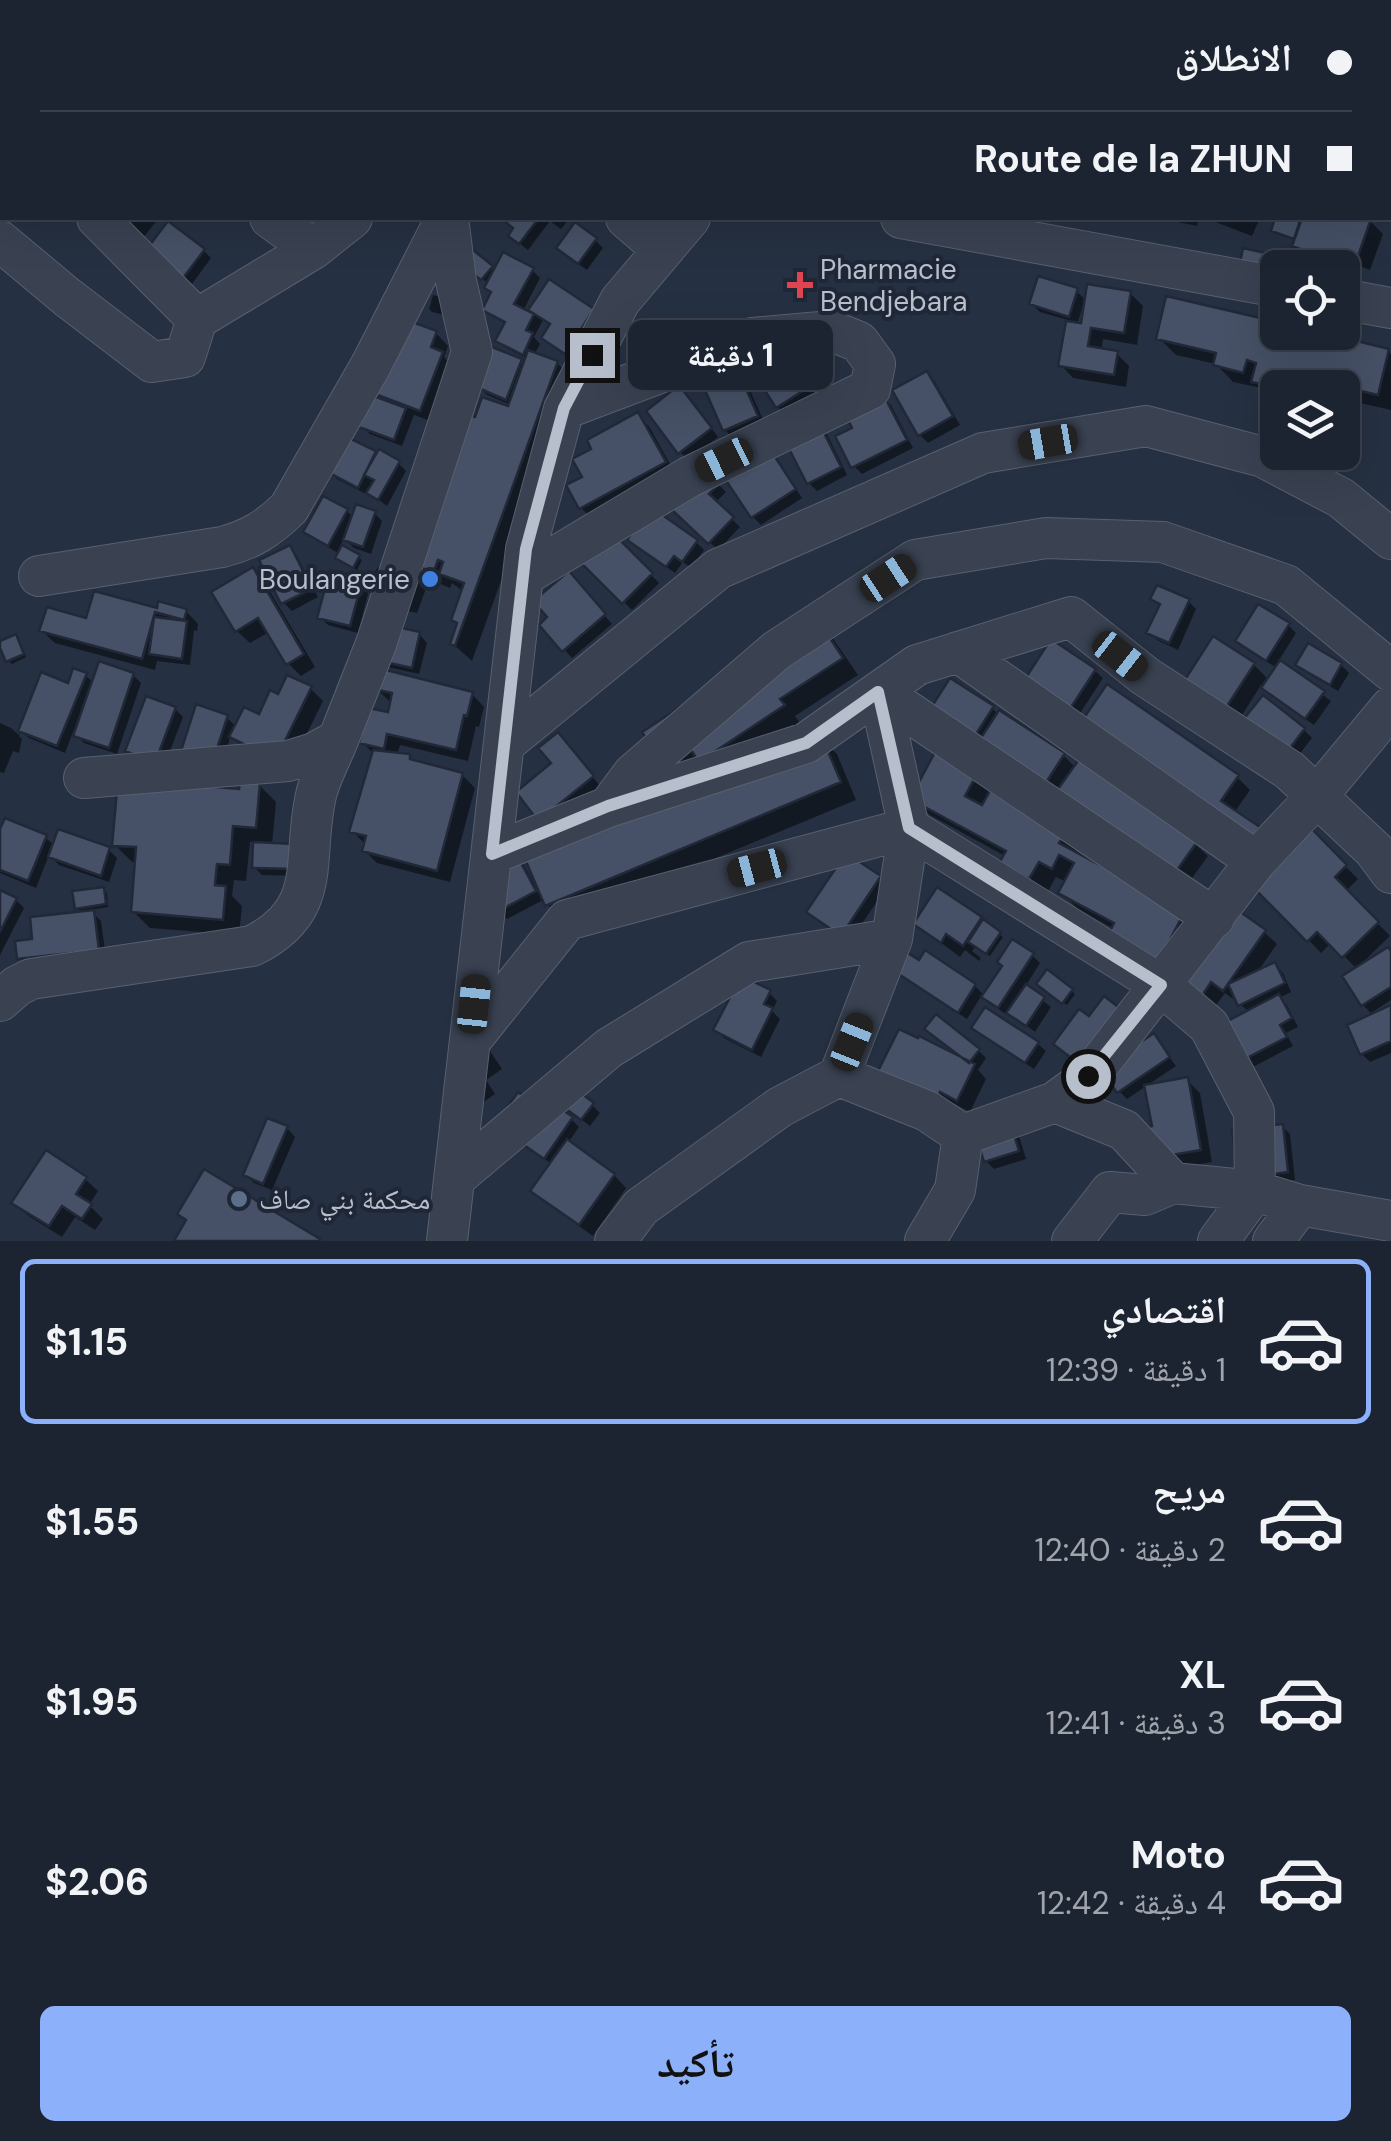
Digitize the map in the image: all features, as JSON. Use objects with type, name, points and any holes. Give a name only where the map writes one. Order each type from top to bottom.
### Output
[{"type":"street","points":[[99,220],[197,319]]},
{"type":"street","points":[[273,220],[313,249]]},
{"type":"street","points":[[0,242],[152,362],[186,357],[197,319],[313,249],[349,220]]},
{"type":"street","points":[[40,576],[242,542],[275,522],[289,508],[371,365],[446,220]]},
{"type":"street","points":[[0,1002],[16,986],[31,979],[252,946],[290,921],[307,878],[318,790],[376,644],[472,352],[447,220]]},
{"type":"street","points":[[628,220],[663,250]]},
{"type":"street","points":[[447,1241],[526,549],[564,408],[620,301],[688,220]]},
{"type":"street","points":[[912,220],[1260,284]]},
{"type":"street","points":[[1360,302],[1391,308]]},
{"type":"street","points":[[523,576],[688,477],[870,389],[875,364],[859,342],[832,332],[752,338],[564,408]]},
{"type":"street","points":[[504,744],[718,569],[983,453],[1146,426],[1262,458],[1341,498],[1391,539]]},
{"type":"street","points":[[608,806],[633,774],[777,650],[915,560],[1046,538],[1164,542],[1286,586],[1391,671]]},
{"type":"street","points":[[492,854],[608,806],[806,743],[917,665],[1071,617],[1145,676],[1289,770],[1374,850],[1391,873]]},
{"type":"street","points":[[958,652],[1256,860]]},
{"type":"street","points":[[615,1241],[641,1207],[780,1107],[839,1076],[892,939],[909,828],[878,692]]},
{"type":"street","points":[[878,692],[1214,918]]},
{"type":"street","points":[[963,1134],[1055,1102],[1088,1076],[1256,860],[1317,796],[1391,707]]},
{"type":"street","points":[[84,778],[288,760],[314,753],[338,740]]},
{"type":"street","points":[[470,1041],[567,920],[909,828],[1161,985],[1209,1026],[1254,1112],[1254,1192],[1218,1241]]},
{"type":"street","points":[[455,1178],[609,1048],[749,962],[892,939]]},
{"type":"street","points":[[839,1076],[927,1111],[963,1134]]},
{"type":"street","points":[[1055,1102],[1124,1130],[1174,1183]]},
{"type":"street","points":[[925,1241],[955,1190],[963,1134]]},
{"type":"street","points":[[1072,1241],[1110,1192],[1144,1195],[1174,1183],[1254,1192],[1391,1222]]},
{"type":"street","points":[[1274,1241],[1300,1205]]},
{"type":"building","points":[[503,220],[537,220],[519,244],[508,236],[513,228]]},
{"type":"building","points":[[1274,220],[1300,220],[1294,239],[1271,231]]},
{"type":"building","points":[[1301,220],[1371,220],[1360,250],[1303,250],[1292,246]]},
{"type":"building","points":[[168,221],[205,249],[183,278],[146,250]]},
{"type":"building","points":[[575,222],[597,238],[578,264],[556,248]]},
{"type":"building","points":[[1243,248],[1260,252],[1260,274],[1236,282]]},
{"type":"building","points":[[473,250],[493,266],[481,280],[461,265]]},
{"type":"building","points":[[503,252],[534,268],[514,304],[534,314],[526,330],[533,333],[523,355],[495,341],[505,322],[482,310],[491,292],[484,288]]},
{"type":"building","points":[[1038,276],[1078,288],[1069,317],[1029,304]]},
{"type":"building","points":[[549,279],[594,309],[565,354],[541,338],[550,324],[528,310]]},
{"type":"building","points":[[1087,284],[1131,291],[1124,333],[1091,328],[1088,346],[1118,351],[1114,375],[1058,366],[1066,321],[1081,323]]},
{"type":"building","points":[[1166,296],[1260,318],[1260,350],[1360,350],[1360,342],[1389,349],[1378,395],[1360,391],[1360,370],[1260,370],[1260,384],[1251,382],[1256,363],[1247,360],[1243,373],[1213,365],[1216,353],[1156,339]]},
{"type":"building","points":[[404,319],[437,331],[431,347],[443,352],[420,411],[375,394]]},
{"type":"building","points":[[799,346],[820,380],[776,408],[754,373]]},
{"type":"building","points":[[492,347],[522,359],[506,400],[476,387]]},
{"type":"building","points":[[528,350],[558,361],[455,646],[450,644],[457,623],[451,620],[464,583],[439,574],[443,562],[438,560],[433,573],[409,562],[457,411],[475,417],[482,397],[508,406]]},
{"type":"building","points":[[736,366],[758,416],[723,431],[701,381]]},
{"type":"building","points":[[927,371],[953,416],[918,436],[892,390]]},
{"type":"building","points":[[679,385],[712,428],[678,454],[646,411]]},
{"type":"building","points":[[883,394],[907,440],[851,468],[835,436],[852,428],[845,414]]},
{"type":"building","points":[[371,395],[406,408],[394,440],[359,427]]},
{"type":"building","points":[[638,412],[666,462],[579,509],[566,485],[582,477],[572,459],[591,449],[587,440]]},
{"type":"building","points":[[818,421],[841,467],[807,484],[784,439]]},
{"type":"building","points":[[345,436],[376,451],[358,488],[326,471]]},
{"type":"building","points":[[766,443],[796,489],[751,518],[721,473]]},
{"type":"building","points":[[379,449],[400,461],[378,500],[366,493],[374,480],[364,475]]},
{"type":"building","points":[[708,471],[720,483],[709,494],[734,517],[708,544],[672,510]]},
{"type":"building","points":[[323,496],[348,509],[328,546],[303,532]]},
{"type":"building","points":[[356,504],[376,511],[363,547],[343,540]]},
{"type":"building","points":[[651,507],[698,540],[682,562],[674,556],[666,567],[627,540]]},
{"type":"building","points":[[613,533],[653,573],[622,604],[582,564]]},
{"type":"building","points":[[290,545],[312,589],[281,604],[259,560]]},
{"type":"building","points":[[342,545],[360,555],[353,568],[335,558]]},
{"type":"building","points":[[253,567],[304,654],[286,665],[258,618],[235,632],[211,592]]},
{"type":"building","points":[[330,570],[363,578],[350,626],[317,618]]},
{"type":"building","points":[[569,571],[606,614],[562,652],[539,625],[547,617],[533,601]]},
{"type":"building","points":[[1157,585],[1190,599],[1169,643],[1146,633],[1160,604],[1150,599]]},
{"type":"building","points":[[94,591],[157,608],[158,601],[187,609],[184,620],[155,612],[142,659],[39,631],[47,607],[86,618]]},
{"type":"building","points":[[1258,604],[1290,623],[1266,661],[1235,641]]},
{"type":"building","points":[[154,617],[187,621],[182,659],[149,654]]},
{"type":"building","points":[[816,617],[843,658],[780,699],[785,705],[699,762],[687,744],[660,761],[642,732]]},
{"type":"building","points":[[384,624],[420,632],[412,668],[376,660]]},
{"type":"building","points":[[16,634],[24,654],[6,662],[0,641]]},
{"type":"building","points":[[1213,636],[1255,663],[1220,717],[1184,681]]},
{"type":"building","points":[[1051,639],[1096,669],[1066,715],[1021,685]]},
{"type":"building","points":[[1308,643],[1342,663],[1330,685],[1295,665]]},
{"type":"building","points":[[1280,660],[1325,691],[1305,719],[1261,688]]},
{"type":"building","points":[[99,661],[134,673],[109,748],[73,736]]},
{"type":"building","points":[[73,668],[87,673],[57,746],[18,731],[41,672],[68,683]]},
{"type":"building","points":[[378,668],[473,692],[456,750],[387,734],[384,749],[359,743],[368,708],[388,712],[392,693],[373,689]]},
{"type":"building","points":[[287,675],[312,686],[276,759],[229,737],[244,707],[259,714],[270,690],[278,694]]},
{"type":"building","points":[[950,678],[994,706],[969,745],[925,717]]},
{"type":"building","points":[[1107,684],[1239,775],[1221,801],[1260,827],[1248,845],[1077,728]]},
{"type":"building","points":[[1263,695],[1305,728],[1282,759],[1238,726]]},
{"type":"building","points":[[146,696],[176,707],[155,763],[125,751]]},
{"type":"building","points":[[196,704],[228,715],[212,764],[180,754]]},
{"type":"building","points":[[999,710],[1065,753],[1038,795],[981,738]]},
{"type":"building","points":[[558,732],[594,776],[538,821],[516,792],[551,763],[538,748]]},
{"type":"building","points":[[821,735],[841,782],[545,906],[525,859]]},
{"type":"building","points":[[373,750],[410,754],[410,759],[463,773],[437,871],[362,851],[366,836],[349,832]]},
{"type":"building","points":[[935,752],[977,774],[965,796],[982,805],[991,789],[1064,835],[1059,843],[1185,911],[1155,968],[1105,941],[1114,923],[1058,893],[1074,863],[1059,855],[1052,869],[1039,862],[1029,879],[999,863],[1006,851],[910,799]]},
{"type":"building","points":[[1080,758],[1197,842],[1167,884],[1058,789]]},
{"type":"building","points":[[118,779],[239,789],[240,781],[260,783],[256,828],[233,826],[230,865],[217,864],[215,885],[226,886],[223,920],[131,912],[136,847],[112,846]]},
{"type":"building","points":[[5,818],[47,835],[28,881],[0,870],[0,829]]},
{"type":"building","points":[[1304,821],[1347,865],[1335,877],[1379,922],[1342,958],[1317,932],[1307,942],[1245,879]]},
{"type":"building","points":[[58,829],[110,847],[101,876],[48,857]]},
{"type":"building","points":[[253,842],[295,844],[294,869],[252,868]]},
{"type":"building","points":[[511,844],[536,891],[497,912]]},
{"type":"building","points":[[846,853],[881,876],[841,936],[806,912]]},
{"type":"building","points":[[104,887],[106,904],[75,909],[72,891]]},
{"type":"building","points":[[937,887],[982,917],[963,946],[946,934],[941,943],[913,924]]},
{"type":"building","points":[[0,890],[17,898],[0,932]]},
{"type":"building","points":[[1229,904],[1266,930],[1223,991],[1211,982],[1198,1002],[1172,984]]},
{"type":"building","points":[[94,910],[99,950],[17,959],[15,941],[32,939],[30,917]]},
{"type":"building","points":[[983,919],[1001,932],[986,954],[968,942]]},
{"type":"building","points":[[1012,939],[1034,953],[998,1008],[981,997],[1002,966],[997,962]]},
{"type":"building","points":[[1388,947],[1391,987],[1361,1006],[1342,976]]},
{"type":"building","points":[[903,950],[919,960],[925,950],[976,984],[958,1013],[891,969]]},
{"type":"building","points":[[1275,962],[1285,983],[1238,1006],[1228,984]]},
{"type":"building","points":[[1047,969],[1073,989],[1062,1004],[1036,984]]},
{"type":"building","points":[[741,976],[771,990],[764,1004],[773,1008],[752,1050],[713,1030]]},
{"type":"building","points":[[1026,984],[1045,997],[1026,1026],[1006,1013]]},
{"type":"building","points":[[1279,994],[1292,1018],[1280,1025],[1287,1037],[1241,1061],[1222,1024]]},
{"type":"building","points":[[1104,996],[1125,1012],[1083,1067],[1053,1044],[1079,1009],[1089,1016]]},
{"type":"building","points":[[1391,1005],[1391,1041],[1360,1055],[1347,1025]]},
{"type":"building","points":[[985,1007],[1039,1042],[1025,1063],[971,1028]]},
{"type":"building","points":[[936,1014],[980,1049],[969,1063],[924,1029]]},
{"type":"building","points":[[899,1029],[975,1064],[957,1101],[940,1092],[933,1106],[875,1077]]},
{"type":"building","points":[[1154,1033],[1170,1057],[1117,1093],[1101,1069]]},
{"type":"building","points":[[552,1071],[594,1103],[581,1120],[539,1089]]},
{"type":"building","points":[[1188,1077],[1201,1150],[1148,1159],[1143,1128],[1152,1126],[1144,1085]]},
{"type":"building","points":[[518,1092],[546,1112],[552,1103],[573,1117],[544,1159],[495,1125]]},
{"type":"building","points":[[267,1118],[288,1126],[263,1184],[243,1175]]},
{"type":"building","points":[[1283,1124],[1288,1172],[1238,1179],[1232,1130]]},
{"type":"building","points":[[1011,1125],[1019,1151],[984,1162],[976,1136]]},
{"type":"building","points":[[567,1139],[615,1174],[579,1225],[530,1191]]},
{"type":"building","points":[[46,1150],[87,1177],[76,1194],[92,1204],[82,1219],[62,1206],[49,1226],[11,1203]]},
{"type":"building","points":[[204,1169],[319,1241],[174,1241],[186,1220],[177,1214]]},
{"type":"place","name":"Pharmacie Bendjebara","points":[[800,285]]},
{"type":"place","name":"Boulangerie","points":[[430,579]]},
{"type":"place","name":"محكمة بني صاف","points":[[239,1199]]},
{"type":"route","points":[[592,355],[564,408],[526,549],[492,854],[608,806],[806,743],[878,692],[909,828],[1161,985],[1088,1076]]}]
